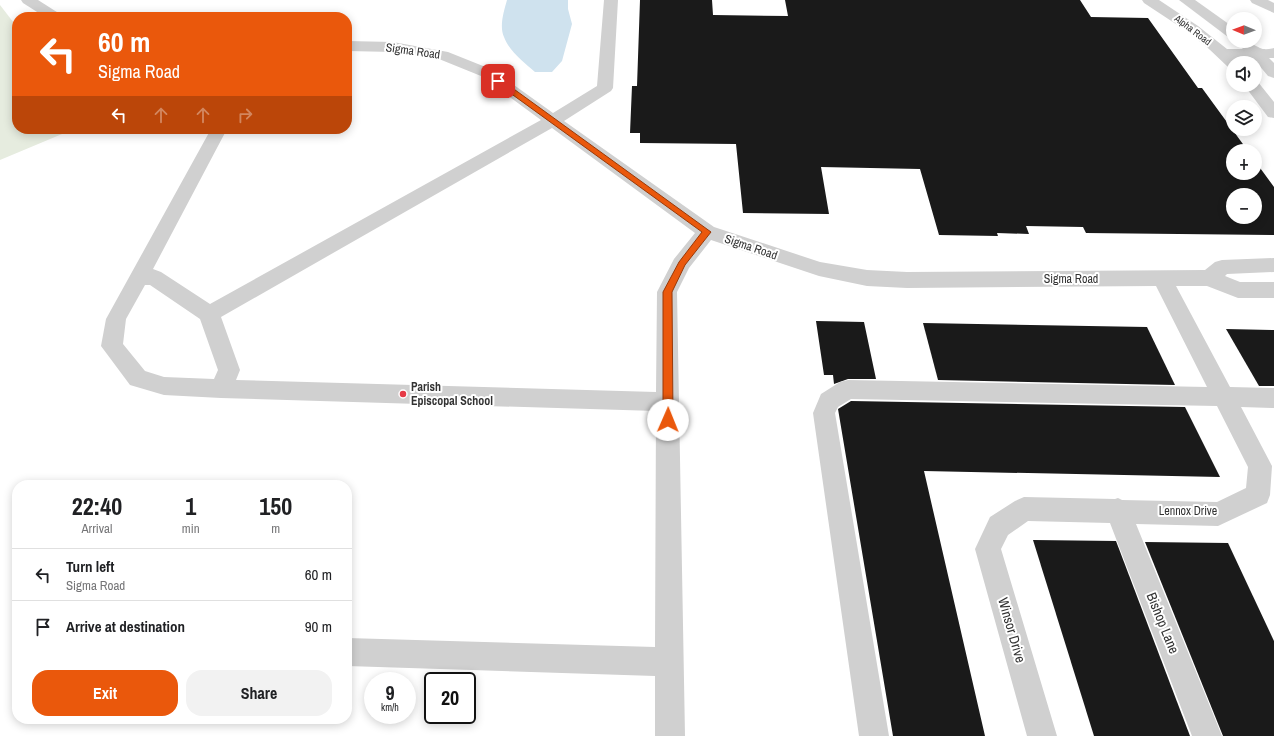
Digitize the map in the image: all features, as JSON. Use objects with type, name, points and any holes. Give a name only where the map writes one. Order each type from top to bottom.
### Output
[{"type":"street","points":[[28,0],[47,12]]},
{"type":"street","points":[[209,314],[553,120],[605,88],[611,0]]},
{"type":"street","name":"Alpha Road","points":[[1149,0],[1184,22],[1226,57]]},
{"type":"street","name":"Alpha Road","points":[[1186,0],[1226,29]]},
{"type":"street","points":[[1256,0],[1274,9]]},
{"type":"street","name":"Sigma Road","points":[[352,46],[393,47],[443,55],[487,73],[707,232],[819,269],[867,278],[908,280],[1210,278],[1238,290],[1274,290]]},
{"type":"street","points":[[1251,48],[1274,73]]},
{"type":"street","points":[[1242,56],[1257,53],[1274,53]]},
{"type":"street","points":[[1258,92],[1274,113]]},
{"type":"street","points":[[216,134],[116,319],[112,346],[138,378],[164,386],[221,389],[668,402]]},
{"type":"street","points":[[670,736],[667,292],[681,264],[707,232]]},
{"type":"street","points":[[1210,278],[1222,266],[1274,265]]},
{"type":"street","points":[[138,278],[154,277],[209,314],[229,370],[221,389]]},
{"type":"street","name":"Lennox Drive","points":[[1000,526],[1024,509],[1118,510],[1218,514],[1258,495],[1260,466],[1162,279]]},
{"type":"street","points":[[874,736],[824,413],[829,401],[848,389],[1274,398]]},
{"type":"street","name":"Bishop Lane","points":[[1118,510],[1207,736]]},
{"type":"street","name":"Winsor Drive","points":[[1000,526],[988,549],[1042,736]]},
{"type":"street","points":[[352,652],[670,662]]},
{"type":"shaded area","points":[[0,5],[12,21],[12,134],[62,134],[0,160]]},
{"type":"water","points":[[507,0],[568,0],[568,9],[572,24],[562,61],[552,72],[535,72],[509,47],[502,28],[503,14]]},
{"type":"building","points":[[640,0],[712,0],[713,15],[788,16],[785,0],[1080,0],[1091,17],[1148,18],[1198,88],[1202,88],[1226,121],[1226,136],[1237,136],[1243,144],[1226,144],[1226,180],[1262,180],[1262,171],[1274,187],[1274,235],[1086,233],[1083,227],[1026,226],[1029,234],[997,233],[998,236],[939,235],[920,169],[821,167],[829,214],[743,213],[736,144],[640,143],[640,133],[630,133],[632,86],[637,86]]},
{"type":"building","points":[[816,321],[864,322],[876,379],[848,379],[834,384],[833,375],[824,375]]},
{"type":"building","points":[[923,323],[1147,327],[1175,385],[938,380]]},
{"type":"building","points":[[1226,329],[1274,330],[1274,386],[1259,386]]},
{"type":"building","points":[[851,401],[1185,407],[1220,477],[924,471],[985,736],[893,736],[838,409]]},
{"type":"building","points":[[1033,540],[1116,541],[1190,736],[1094,736]]},
{"type":"building","points":[[1145,542],[1228,543],[1274,641],[1274,736],[1223,736]]},
{"type":"place","name":"Parish Episcopal School","points":[[403,394]]},
{"type":"route","points":[[498,81],[707,232],[681,264],[667,292],[668,420]]}]
